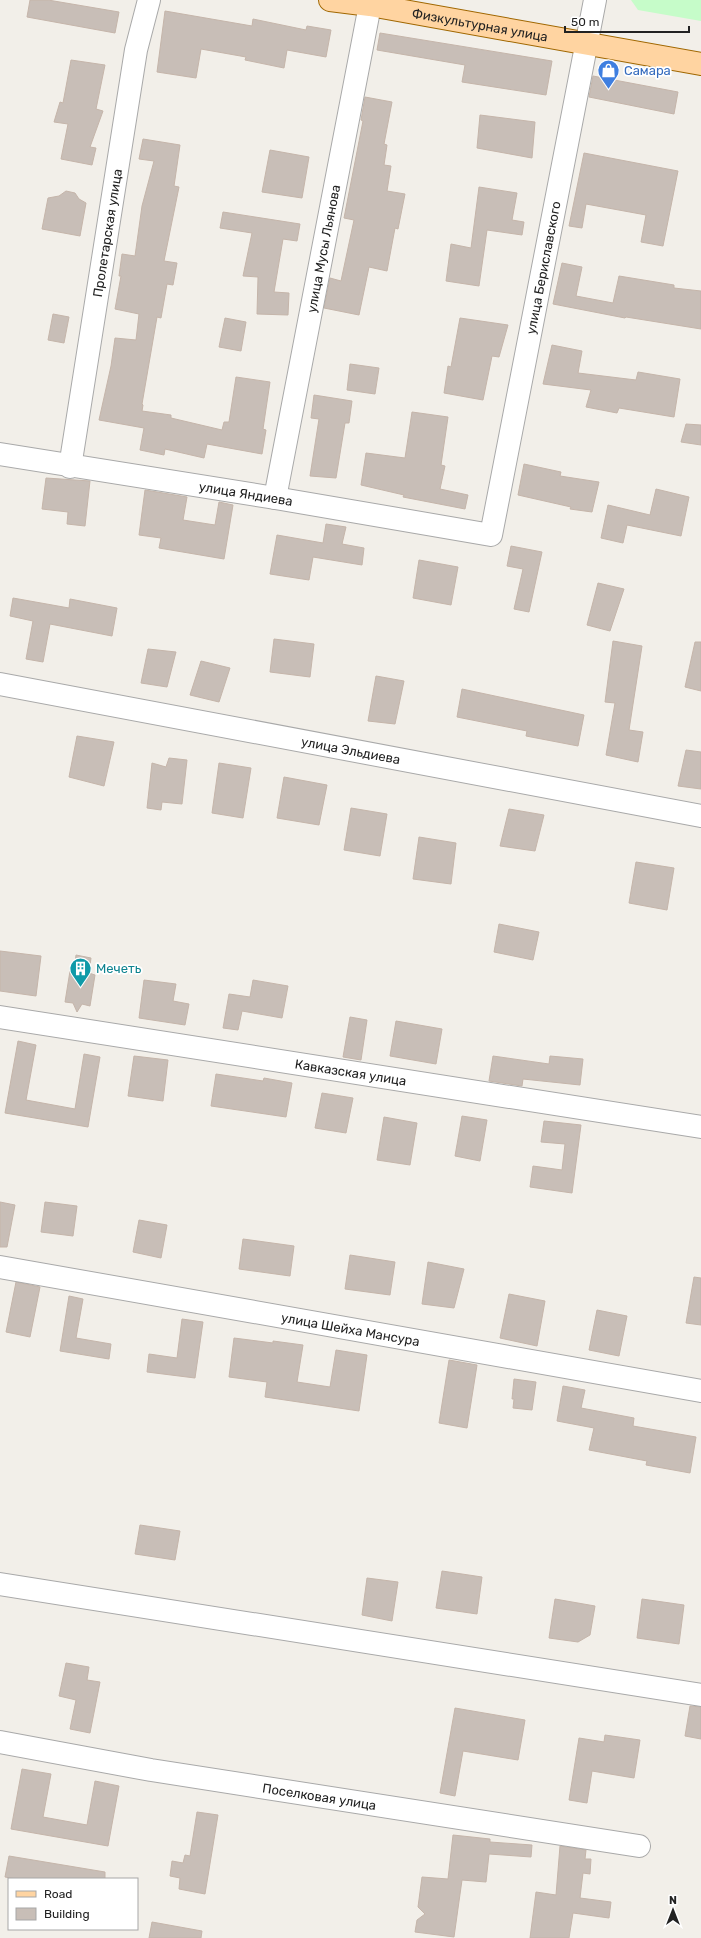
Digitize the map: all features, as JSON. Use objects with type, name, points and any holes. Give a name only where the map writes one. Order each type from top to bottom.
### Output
[{"type":"main road","name":"Физкультурная улица","points":[[330,0],[371,2],[701,64]]},
{"type":"street","name":"Пролетарская улица","points":[[70,467],[136,50],[149,0]]},
{"type":"street","name":"улица Бериславского","points":[[491,535],[596,0]]},
{"type":"street","name":"улица Мусы Льянова","points":[[275,498],[371,2]]},
{"type":"street","name":"улица Яндиева","points":[[0,454],[70,467],[275,498],[491,535]]},
{"type":"street","name":"улица Эльдиева","points":[[0,684],[701,816]]},
{"type":"street","name":"Кавказская улица","points":[[0,1017],[701,1127]]},
{"type":"street","name":"улица Шейха Мансура","points":[[0,1267],[701,1391]]},
{"type":"street","points":[[0,1584],[701,1695]]},
{"type":"street","name":"Поселковая улица","points":[[0,1742],[151,1770],[639,1846]]},
{"type":"green space","points":[[631,0],[701,0],[701,21],[638,10]]},
{"type":"building","points":[[30,0],[48,0],[119,12],[115,33],[27,17]]},
{"type":"building","points":[[165,11],[252,26],[253,19],[306,30],[307,26],[331,30],[326,57],[287,50],[284,68],[245,60],[246,57],[201,49],[196,78],[157,72]]},
{"type":"building","points":[[380,33],[552,61],[546,95],[462,82],[465,65],[377,50]]},
{"type":"building","points":[[71,60],[105,65],[96,109],[103,111],[90,147],[96,148],[92,165],[61,159],[68,124],[54,122],[60,102],[63,103]]},
{"type":"building","points":[[593,76],[678,92],[674,114],[589,97]]},
{"type":"building","points":[[365,97],[392,102],[384,144],[387,145],[384,165],[391,166],[387,191],[405,194],[398,229],[395,228],[387,271],[369,267],[359,315],[324,308],[330,278],[341,281],[354,220],[344,218],[363,121],[361,120]]},
{"type":"building","points":[[480,115],[535,122],[532,158],[477,148]]},
{"type":"building","points":[[143,139],[180,145],[174,186],[179,187],[164,261],[177,263],[173,285],[167,284],[161,318],[157,317],[142,411],[171,415],[171,418],[222,430],[224,422],[229,422],[236,377],[270,382],[263,429],[266,430],[262,454],[207,444],[204,458],[165,449],[164,455],[140,450],[144,428],[99,420],[111,366],[115,338],[136,340],[139,314],[115,309],[121,276],[119,276],[122,254],[135,256],[142,206],[154,161],[139,159]]},
{"type":"building","points":[[270,150],[309,157],[302,198],[262,192]]},
{"type":"building","points":[[584,153],[678,171],[663,246],[641,242],[646,215],[586,204],[582,228],[569,226]]},
{"type":"building","points":[[479,187],[517,193],[512,220],[524,222],[522,235],[487,230],[479,286],[446,281],[451,244],[471,248]]},
{"type":"building","points":[[66,191],[75,193],[79,199],[86,203],[80,236],[42,229],[48,198],[59,196]]},
{"type":"building","points":[[223,212],[300,224],[297,241],[283,239],[274,292],[289,293],[288,315],[257,314],[258,277],[243,276],[252,233],[220,228]]},
{"type":"building","points":[[562,263],[582,267],[576,296],[613,303],[619,276],[674,285],[674,288],[701,291],[701,329],[625,318],[553,304]]},
{"type":"building","points":[[53,314],[69,317],[64,343],[48,340]]},
{"type":"building","points":[[225,318],[246,322],[241,351],[219,347]]},
{"type":"building","points":[[460,318],[508,325],[499,357],[492,356],[483,400],[444,393],[448,366],[451,367]]},
{"type":"building","points":[[552,345],[582,351],[578,373],[636,380],[638,372],[680,379],[674,417],[619,408],[617,413],[586,407],[591,390],[543,384]]},
{"type":"building","points":[[350,364],[379,368],[375,394],[347,390]]},
{"type":"building","points":[[314,395],[352,401],[349,423],[345,423],[336,478],[310,476],[319,419],[311,418]]},
{"type":"building","points":[[412,412],[448,417],[441,465],[445,466],[440,489],[468,495],[465,509],[403,497],[404,495],[361,485],[366,453],[405,458]]},
{"type":"building","points":[[686,424],[701,425],[701,445],[681,442]]},
{"type":"building","points":[[524,464],[561,472],[560,476],[599,482],[592,512],[570,509],[571,507],[518,495]]},
{"type":"building","points":[[46,478],[90,481],[85,526],[67,524],[68,512],[42,509]]},
{"type":"building","points":[[656,489],[689,497],[681,536],[627,525],[623,543],[601,538],[608,505],[650,515]]},
{"type":"building","points":[[145,490],[187,497],[183,520],[215,525],[219,502],[233,505],[224,559],[159,548],[161,538],[139,535]]},
{"type":"building","points":[[326,524],[346,527],[342,544],[364,548],[362,565],[313,557],[309,580],[270,574],[277,535],[323,543]]},
{"type":"building","points":[[511,546],[542,552],[529,612],[514,609],[523,569],[507,566]]},
{"type":"building","points":[[419,560],[458,567],[451,605],[413,598]]},
{"type":"building","points":[[598,583],[624,589],[610,631],[587,625]]},
{"type":"building","points":[[13,598],[69,608],[70,599],[117,608],[112,636],[50,624],[43,662],[26,659],[33,621],[10,616]]},
{"type":"building","points":[[274,639],[314,644],[310,677],[270,672]]},
{"type":"building","points":[[613,641],[642,646],[629,730],[643,732],[638,762],[606,755],[615,703],[605,702]]},
{"type":"building","points":[[695,642],[701,642],[701,691],[685,687]]},
{"type":"building","points":[[148,649],[176,652],[167,687],[141,683]]},
{"type":"building","points":[[201,661],[230,668],[219,702],[190,695]]},
{"type":"building","points":[[376,676],[404,681],[395,724],[368,721]]},
{"type":"building","points":[[462,689],[584,715],[578,746],[526,736],[527,731],[457,717]]},
{"type":"building","points":[[77,736],[114,742],[104,786],[69,777]]},
{"type":"building","points":[[686,750],[701,752],[701,789],[678,786]]},
{"type":"building","points":[[169,758],[187,760],[182,804],[162,802],[161,810],[147,808],[152,763],[166,767]]},
{"type":"building","points":[[219,763],[251,768],[243,818],[212,813]]},
{"type":"building","points":[[284,777],[327,785],[319,825],[277,818]]},
{"type":"building","points":[[351,808],[387,814],[380,856],[344,850]]},
{"type":"building","points":[[509,809],[544,815],[535,851],[500,846]]},
{"type":"building","points":[[419,837],[456,843],[451,884],[413,879]]},
{"type":"building","points":[[636,862],[674,868],[667,910],[629,903]]},
{"type":"building","points":[[499,924],[539,932],[533,960],[494,952]]},
{"type":"building","points":[[0,951],[41,956],[36,996],[0,991]]},
{"type":"building","name":"Мечеть","points":[[76,955],[91,958],[89,973],[95,975],[90,1006],[82,1004],[77,1012],[73,1003],[65,1002],[70,971],[74,971]]},
{"type":"building","points":[[144,980],[176,984],[173,1001],[189,1004],[185,1025],[139,1018]]},
{"type":"building","points":[[253,980],[288,986],[282,1018],[242,1011],[238,1030],[223,1028],[229,994],[250,997]]},
{"type":"building","points":[[350,1017],[367,1020],[361,1060],[343,1057]]},
{"type":"building","points":[[396,1021],[442,1029],[436,1064],[390,1056]]},
{"type":"building","points":[[18,1041],[36,1045],[26,1100],[75,1109],[84,1054],[100,1057],[88,1127],[5,1113]]},
{"type":"building","points":[[134,1056],[168,1060],[163,1101],[128,1096]]},
{"type":"building","points":[[493,1056],[549,1064],[550,1056],[583,1059],[580,1085],[523,1079],[522,1086],[489,1081]]},
{"type":"building","points":[[216,1074],[263,1081],[264,1078],[292,1083],[286,1117],[211,1106]]},
{"type":"building","points":[[322,1093],[353,1098],[346,1133],[315,1128]]},
{"type":"building","points":[[462,1116],[487,1120],[480,1161],[455,1156]]},
{"type":"building","points":[[384,1117],[417,1123],[410,1165],[377,1160]]},
{"type":"building","points":[[544,1121],[581,1125],[572,1193],[530,1187],[533,1166],[562,1170],[565,1144],[541,1142]]},
{"type":"building","points":[[0,1202],[15,1205],[7,1247],[0,1247]]},
{"type":"building","points":[[45,1202],[77,1206],[73,1236],[41,1232]]},
{"type":"building","points":[[139,1220],[167,1225],[161,1258],[133,1252]]},
{"type":"building","points":[[243,1239],[294,1246],[290,1276],[239,1269]]},
{"type":"building","points":[[350,1255],[395,1262],[390,1295],[345,1289]]},
{"type":"building","points":[[428,1262],[464,1269],[454,1308],[422,1304]]},
{"type":"building","points":[[694,1277],[701,1278],[701,1325],[686,1323]]},
{"type":"building","points":[[16,1282],[40,1287],[30,1337],[6,1332]]},
{"type":"building","points":[[509,1294],[545,1301],[537,1346],[500,1338]]},
{"type":"building","points":[[69,1296],[83,1299],[76,1338],[111,1344],[109,1359],[60,1351]]},
{"type":"building","points":[[597,1310],[627,1316],[619,1356],[589,1350]]},
{"type":"building","points":[[182,1319],[203,1322],[195,1378],[147,1372],[149,1354],[177,1358]]},
{"type":"building","points":[[234,1338],[303,1345],[297,1382],[330,1387],[336,1350],[367,1355],[359,1411],[265,1397],[267,1382],[229,1377]]},
{"type":"building","points":[[449,1360],[477,1365],[467,1428],[439,1423]]},
{"type":"building","points":[[514,1379],[536,1382],[532,1410],[513,1408],[514,1399],[512,1399]]},
{"type":"building","points":[[563,1386],[585,1390],[581,1408],[634,1418],[633,1426],[696,1437],[690,1473],[646,1465],[647,1461],[589,1450],[594,1428],[557,1421]]},
{"type":"building","points":[[140,1525],[180,1531],[175,1560],[135,1554]]},
{"type":"building","points":[[442,1571],[482,1577],[477,1614],[436,1608]]},
{"type":"building","points":[[367,1578],[398,1582],[392,1621],[362,1615]]},
{"type":"building","points":[[555,1599],[595,1606],[590,1635],[578,1642],[549,1638]]},
{"type":"building","points":[[642,1599],[684,1605],[679,1644],[637,1638]]},
{"type":"building","points":[[66,1663],[89,1667],[87,1680],[100,1682],[90,1733],[70,1729],[76,1700],[59,1696]]},
{"type":"building","points":[[690,1706],[701,1707],[701,1739],[685,1736]]},
{"type":"building","points":[[455,1708],[525,1720],[518,1760],[463,1751],[455,1796],[440,1793]]},
{"type":"building","points":[[605,1735],[640,1740],[634,1778],[592,1771],[587,1803],[569,1800],[579,1738],[604,1742]]},
{"type":"building","points":[[22,1769],[51,1774],[43,1817],[87,1825],[95,1781],[119,1786],[108,1846],[11,1829]]},
{"type":"building","points":[[197,1812],[218,1815],[205,1894],[179,1889],[180,1878],[170,1876],[172,1861],[183,1863],[185,1855],[190,1856]]},
{"type":"building","points":[[453,1835],[490,1839],[490,1842],[532,1845],[531,1857],[489,1854],[486,1882],[462,1880],[454,1937],[415,1932],[417,1920],[425,1914],[418,1907],[422,1877],[448,1879]]},
{"type":"building","points":[[560,1846],[586,1850],[585,1859],[591,1859],[590,1874],[583,1873],[580,1898],[611,1902],[609,1918],[573,1913],[569,1938],[530,1938],[536,1892],[556,1895]]},
{"type":"building","points":[[9,1856],[105,1872],[105,1878],[5,1877]]},
{"type":"building","points":[[152,1922],[202,1931],[201,1938],[149,1938]]},
{"type":"place","name":"Самара","points":[[608,90]]},
{"type":"place","name":"Мечеть","points":[[80,988]]}]
